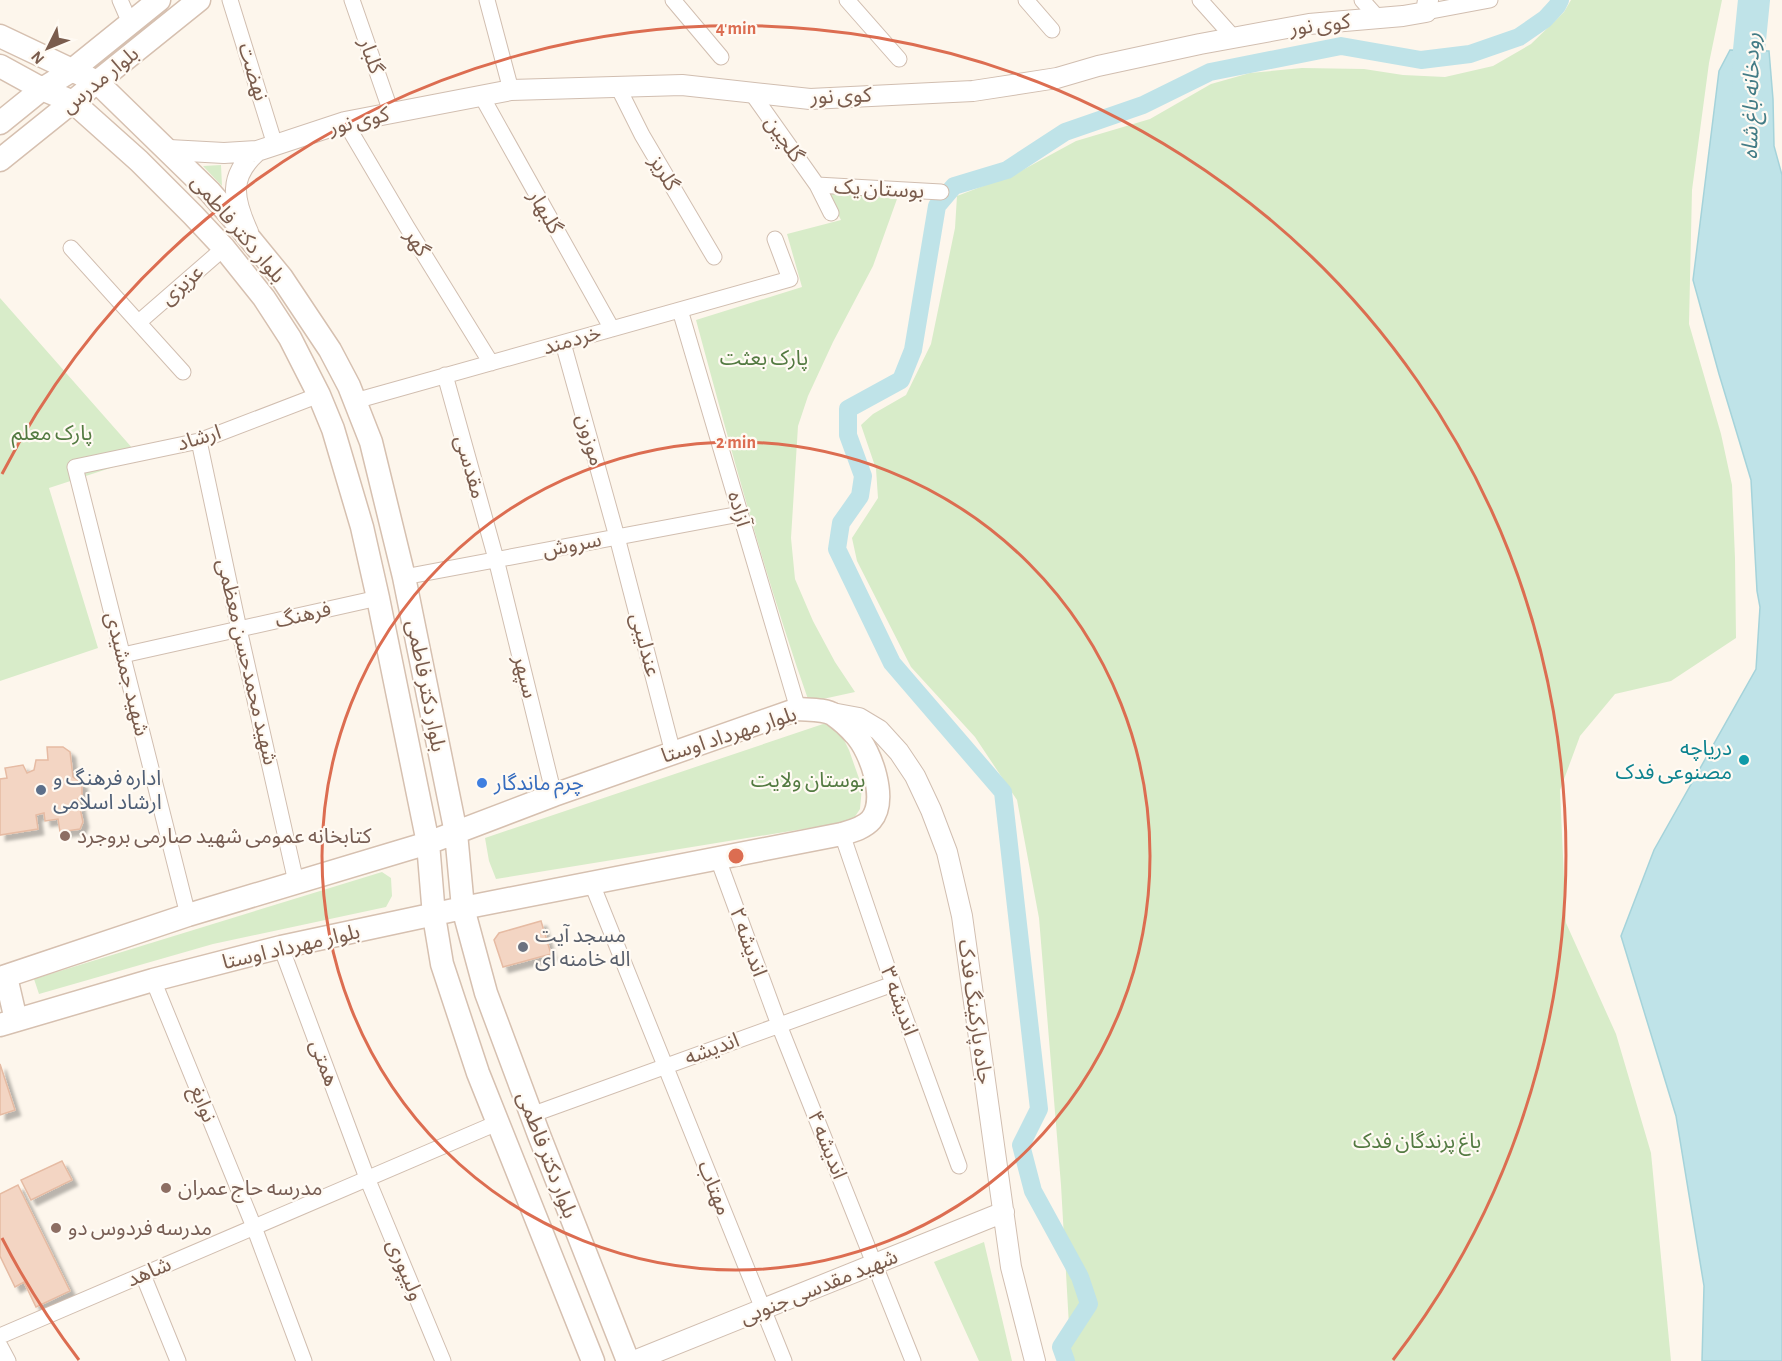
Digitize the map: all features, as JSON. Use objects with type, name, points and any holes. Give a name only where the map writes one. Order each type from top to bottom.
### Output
[{"type":"main road","name":"بلوار مدرس","points":[[0,123],[42,89],[71,71],[159,0]]},
{"type":"main road","name":"بلوار مدرس","points":[[0,160],[199,0]]},
{"type":"main road","points":[[0,36],[97,82]]},
{"type":"main road","points":[[0,66],[42,89]]},
{"type":"main road","name":"بلوار دکتر فاطمی","points":[[97,82],[210,192],[282,278],[330,350],[355,401],[371,442],[404,577],[456,834],[463,908],[486,993],[531,1115],[628,1361]]},
{"type":"main road","name":"بلوار دکتر فاطمی","points":[[42,89],[73,102],[139,162],[224,248],[264,298],[290,338],[319,395],[333,429],[362,527],[378,598],[428,843],[434,916],[442,964],[497,1123],[593,1361]]},
{"type":"main road","name":"بلوار مهرداد اوستا","points":[[3,977],[188,915],[456,834],[554,795],[798,709],[832,713],[856,734],[871,762],[879,791],[879,800],[872,819],[860,828],[842,834],[463,908],[281,947],[153,980],[8,1023]]},
{"type":"main road","points":[[3,977],[8,1023]]},
{"type":"street","points":[[120,0],[130,23]]},
{"type":"street","name":"نهضت","points":[[230,0],[266,148]]},
{"type":"street","name":"گلبار","points":[[352,0],[390,112]]},
{"type":"street","points":[[487,0],[511,90]]},
{"type":"street","points":[[673,0],[722,57]]},
{"type":"street","points":[[847,0],[899,59]]},
{"type":"street","points":[[1026,0],[1052,30]]},
{"type":"street","points":[[1200,0],[1234,38]]},
{"type":"street","points":[[1362,0],[1378,18]]},
{"type":"street","points":[[1427,6],[1490,0]]},
{"type":"street","name":"کوی نور","points":[[168,150],[224,153],[266,148],[345,122],[511,90],[682,85],[810,99],[973,91],[1058,78],[1098,66],[1234,38],[1309,24],[1378,18],[1427,6]]},
{"type":"street","name":"گلریز","points":[[618,87],[642,135],[714,256]]},
{"type":"street","name":"گلچین","points":[[751,92],[817,185],[831,213]]},
{"type":"street","name":"گلبهار","points":[[481,95],[612,329]]},
{"type":"street","name":"گهر","points":[[345,122],[491,363]]},
{"type":"street","points":[[252,242],[239,212],[235,192],[238,174],[247,160],[266,148]]},
{"type":"street","name":"بوستان یک","points":[[817,185],[941,192]]},
{"type":"street","name":"خردمند","points":[[355,401],[790,279],[775,239]]},
{"type":"street","points":[[71,248],[183,372]]},
{"type":"street","name":"عزیزی","points":[[139,322],[224,248]]},
{"type":"street","name":"آزاده","points":[[680,310],[798,709]]},
{"type":"street","name":"موزون","points":[[563,343],[617,537]]},
{"type":"street","name":"مقدسی","points":[[445,375],[496,559]]},
{"type":"street","name":"ارشاد","points":[[75,468],[199,441],[319,395]]},
{"type":"street","name":"شهید محمدحسن معظمی","points":[[199,441],[297,882]]},
{"type":"street","name":"شهید جمشیدی","points":[[75,468],[188,915]]},
{"type":"street","name":"سروش","points":[[404,577],[740,514]]},
{"type":"street","name":"عندلیبی","points":[[617,537],[674,753]]},
{"type":"street","name":"سپهر","points":[[496,559],[554,795]]},
{"type":"street","name":"فرهنگ","points":[[123,655],[378,598]]},
{"type":"street","name":"جاده پارکینگ فدک","points":[[832,713],[859,718],[879,730],[899,752],[932,810],[947,852],[962,916],[1011,1267],[1035,1361]]},
{"type":"street","name":"اندیشه ۳","points":[[842,834],[959,1166]]},
{"type":"street","name":"اندیشه ۲","points":[[718,859],[779,1025]]},
{"type":"street","name":"مهتاب","points":[[592,884],[784,1361]]},
{"type":"street","name":"همتی","points":[[281,947],[367,1178]]},
{"type":"street","name":"نوابغ","points":[[153,980],[254,1227],[304,1361]]},
{"type":"street","name":"اندیشه","points":[[531,1115],[893,984]]},
{"type":"street","name":"اندیشه ۴","points":[[779,1025],[913,1361]]},
{"type":"street","name":"شاهد","points":[[0,1336],[497,1123]]},
{"type":"street","name":"ولیپوری","points":[[367,1178],[443,1361]]},
{"type":"street","name":"شهید مقدسی جنوبی","points":[[634,1361],[1004,1212]]},
{"type":"street","points":[[143,1275],[178,1361]]},
{"type":"street","points":[[0,1346],[8,1361]]},
{"type":"green space","name":"باغ پرندگان فدک","points":[[1571,0],[1722,0],[1709,63],[1692,190],[1689,324],[1721,434],[1732,485],[1736,638],[1671,681],[1615,694],[1580,736],[1560,790],[1566,923],[1616,1034],[1651,1153],[1671,1361],[1071,1361],[1061,1185],[1039,918],[1017,800],[975,737],[911,667],[857,561],[852,538],[878,498],[876,469],[861,425],[873,414],[906,395],[931,344],[955,228],[957,196],[1017,173],[1076,141],[1150,119],[1211,84],[1250,73],[1302,68],[1364,69],[1403,75],[1445,77],[1493,66],[1531,44],[1564,12]]},
{"type":"green space","points":[[221,165],[222,186],[203,166]]},
{"type":"green space","name":"پارک بعثت","points":[[827,192],[897,199],[873,266],[833,342],[808,396],[798,426],[791,538],[795,579],[813,621],[835,662],[855,692],[809,702],[763,560],[696,320],[802,287],[787,234],[841,220]]},
{"type":"green space","name":"پارک معلم","points":[[0,298],[141,458],[49,488],[98,648],[0,681]]},
{"type":"green space","name":"بوستان ولایت","points":[[826,723],[841,734],[862,787],[860,809],[852,821],[496,879],[489,861],[485,838]]},
{"type":"green space","points":[[382,872],[391,878],[392,896],[386,907],[213,944],[39,994],[34,979]]},
{"type":"green space","points":[[984,1242],[1012,1361],[979,1361],[934,1262]]},
{"type":"water","name":"دریاچه مصنوعی فدک","points":[[1730,50],[1769,51],[1774,146],[1782,175],[1782,1361],[1702,1361],[1704,1286],[1676,1116],[1621,936],[1654,850],[1756,669],[1760,607],[1757,591],[1751,480],[1693,280],[1719,71]]},
{"type":"building","name":"اداره فرهنگ و ارشاد اسلامی","points":[[47,747],[63,747],[70,752],[73,777],[82,783],[82,796],[78,799],[83,822],[80,829],[60,832],[58,819],[45,821],[44,813],[36,815],[38,829],[0,835],[0,779],[7,778],[5,768],[23,765],[27,773],[34,770],[36,760],[48,760]]},
{"type":"building","name":"مسجد آیت اله خامنه ای","points":[[541,921],[551,954],[503,967],[494,940],[499,933]]},
{"type":"building","points":[[0,1064],[15,1110],[0,1115]]},
{"type":"building","points":[[62,1161],[72,1180],[31,1200],[21,1180]]},
{"type":"building","points":[[18,1185],[70,1291],[36,1307],[24,1282],[15,1287],[0,1256],[0,1194]]},
{"type":"waterway","points":[[1066,1361],[1061,1347],[1089,1304],[1080,1277],[1033,1191],[1021,1145],[1039,1109],[1003,792],[892,663],[837,549],[841,523],[860,496],[863,476],[848,435],[848,409],[901,380],[913,350],[937,206],[954,186],[1007,170],[1065,132],[1143,105],[1210,72],[1341,46],[1421,60],[1470,54],[1519,37],[1545,19],[1560,0]]},
{"type":"waterway","name":"رودخانه باغ شاه","points":[[1748,92],[1754,0]]},
{"type":"place","name":"دریاچه مصنوعی فدک","points":[[1744,760]]},
{"type":"place","name":"چرم ماندگار","points":[[482,783]]},
{"type":"place","name":"اداره فرهنگ و ارشاد اسلامی","points":[[41,790]]},
{"type":"place","name":"کتابخانه عمومی شهید صارمی بروجرد","points":[[65,836]]},
{"type":"place","name":"مسجد آیت اله خامنه ای","points":[[523,947]]},
{"type":"place","name":"مدرسه حاج عمران","points":[[166,1188]]},
{"type":"place","name":"مدرسه فردوس دو","points":[[56,1228]]}]
